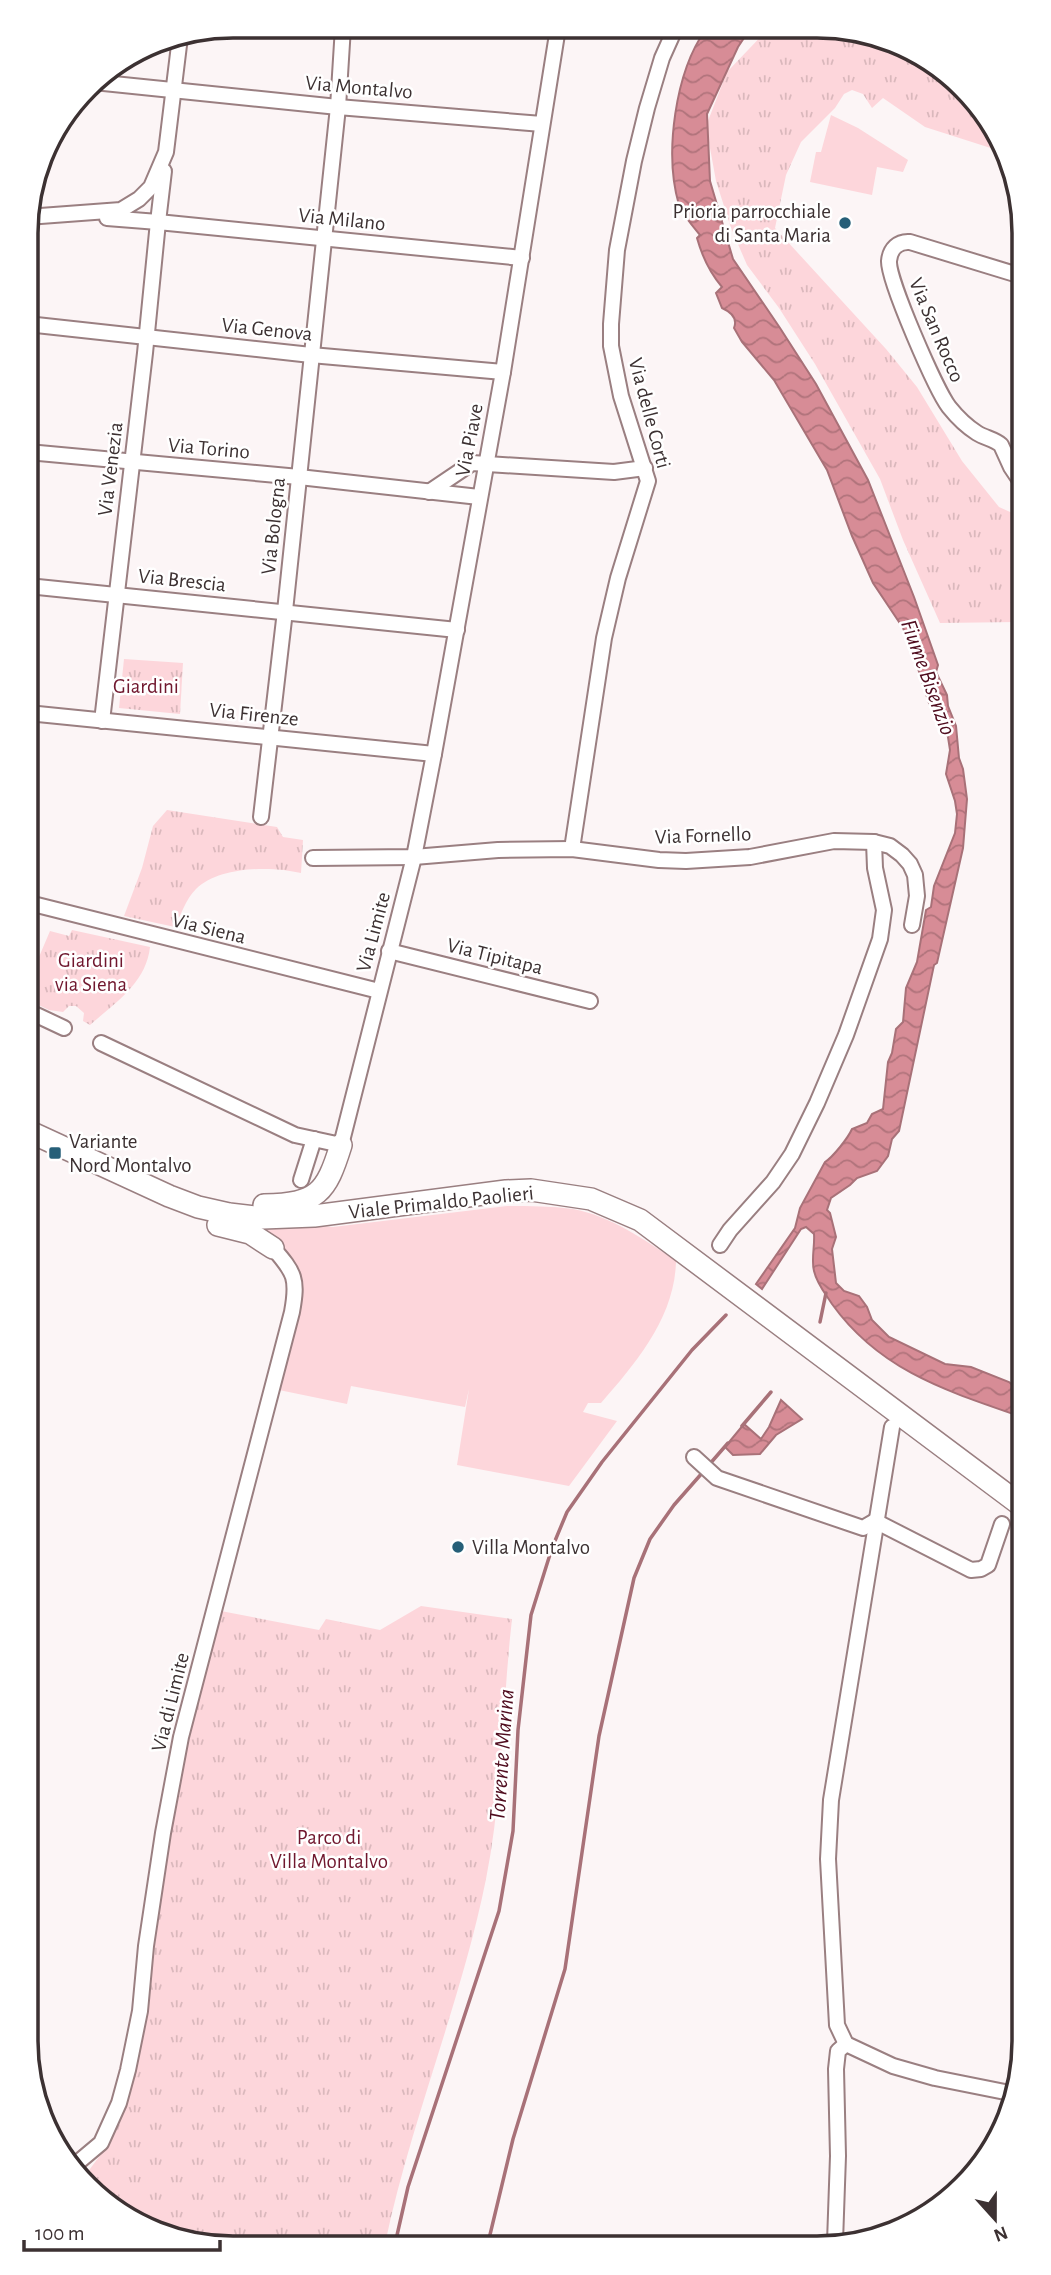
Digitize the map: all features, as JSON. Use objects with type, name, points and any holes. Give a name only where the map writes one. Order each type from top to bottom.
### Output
[{"type":"main road","name":"Viale Primaldo Paolieri","points":[[38,1136],[184,1202],[248,1217],[314,1216],[506,1191],[531,1190],[591,1199],[640,1220],[1012,1498]]},
{"type":"main road","points":[[100,1164],[129,1169],[228,1201],[260,1205],[286,1204],[309,1198],[325,1186],[341,1145]]},
{"type":"main road","points":[[100,1164],[128,1191],[183,1215],[250,1233],[273,1248]]},
{"type":"street","name":"Via Piave","points":[[414,858],[503,372],[556,38]]},
{"type":"street","name":"Via delle Corti","points":[[572,849],[604,638],[618,578],[648,481],[615,373],[611,324],[617,250],[634,161],[662,58],[671,38]]},
{"type":"street","name":"Via Bologna","points":[[261,817],[338,107],[342,39]]},
{"type":"street","name":"Via Venezia","points":[[102,721],[179,47]]},
{"type":"street","name":"Via Montalvo","points":[[109,84],[542,124]]},
{"type":"street","points":[[40,216],[115,211],[129,207],[151,187],[166,152]]},
{"type":"street","name":"Via Milano","points":[[61,214],[522,258]]},
{"type":"street","name":"Via San Rocco","points":[[1012,273],[910,242],[904,242],[893,249],[889,258],[889,268],[938,391],[963,423],[1001,445],[1012,468]]},
{"type":"street","name":"Via Genova","points":[[39,325],[311,355],[503,372]]},
{"type":"street","name":"Via Torino","points":[[39,453],[479,497]]},
{"type":"street","points":[[429,492],[472,463],[614,472],[645,468]]},
{"type":"street","name":"Via Brescia","points":[[39,587],[457,630]]},
{"type":"street","name":"Via Firenze","points":[[39,714],[434,754]]},
{"type":"street","name":"Via Fornello","points":[[572,849],[686,861],[750,857],[834,841],[874,842]]},
{"type":"street","points":[[720,1244],[773,1182],[793,1153],[846,1035],[880,939],[884,910],[875,867],[874,842],[890,846],[910,864],[915,875],[917,896],[912,925]]},
{"type":"street","points":[[313,858],[414,858],[498,850],[572,849]]},
{"type":"street","name":"Via Limite","points":[[341,1145],[414,858]]},
{"type":"street","name":"Via Siena","points":[[39,905],[379,991]]},
{"type":"street","name":"Via Tipitapa","points":[[389,951],[590,1001]]},
{"type":"street","points":[[39,1016],[64,1028]]},
{"type":"street","points":[[101,1043],[295,1135],[341,1145]]},
{"type":"street","points":[[300,1180],[314,1139]]},
{"type":"street","name":"Via di Limite","points":[[80,2161],[101,2143],[119,2103],[125,2081],[140,2011],[146,1946],[181,1737],[292,1312],[296,1288],[290,1266],[273,1248]]},
{"type":"street","points":[[892,1427],[831,1800],[828,1859],[837,2025],[846,2043],[893,2066],[935,2078],[1005,2092]]},
{"type":"street","points":[[694,1457],[717,1478],[863,1528],[875,1521]]},
{"type":"street","points":[[875,1521],[971,1570],[988,1565],[1002,1524]]},
{"type":"street","points":[[835,2235],[838,2157],[836,2069],[838,2051],[846,2043]]},
{"type":"green space","points":[[759,38],[818,38],[868,45],[892,53],[936,79],[972,115],[993,149],[925,127],[883,98],[872,108],[863,94],[852,90],[844,94],[835,108],[801,142],[786,175],[775,228],[886,349],[917,387],[962,461],[999,507],[1012,513],[1012,622],[940,623],[903,540],[880,479],[815,364],[747,265],[731,228],[716,181],[706,126],[727,72]]},
{"type":"green space","points":[[831,115],[858,128],[908,160],[903,172],[877,167],[872,195],[810,182],[816,152],[821,152]]},
{"type":"green space","name":"Giardini","points":[[124,659],[183,663],[180,714],[119,708]]},
{"type":"green space","points":[[167,810],[277,827],[283,837],[303,840],[301,873],[276,869],[247,870],[206,881],[192,893],[175,927],[124,916],[142,868],[153,826]]},
{"type":"green space","name":"Giardini via Siena","points":[[72,930],[150,947],[143,971],[136,981],[90,1025],[83,1021],[84,1013],[76,1006],[69,1006],[63,1012],[39,1005],[39,958],[50,931],[69,936]]},
{"type":"green space","points":[[507,1206],[556,1207],[587,1212],[627,1230],[676,1261],[669,1301],[651,1338],[601,1403],[588,1403],[583,1412],[617,1421],[569,1486],[457,1465],[469,1389],[465,1407],[351,1386],[347,1404],[279,1390],[298,1286],[263,1229],[314,1225],[333,1227]]},
{"type":"green space","name":"Parco di Villa Montalvo","points":[[421,1606],[512,1619],[496,1815],[486,1879],[476,1925],[408,2152],[387,2236],[208,2235],[171,2226],[125,2204],[89,2171],[107,2146],[126,2106],[137,2063],[146,2015],[169,1834],[187,1739],[221,1611],[319,1630],[326,1619],[380,1630]]},
{"type":"water","name":"Fiume Bisenzio","points":[[700,38],[744,38],[707,114],[710,181],[733,259],[816,384],[868,480],[938,665],[936,672],[947,695],[948,706],[956,726],[967,799],[963,848],[937,963],[934,965],[899,1131],[892,1139],[888,1156],[877,1171],[857,1178],[831,1198],[827,1210],[836,1237],[832,1249],[836,1283],[844,1291],[859,1296],[872,1320],[889,1337],[945,1364],[971,1367],[1009,1382],[1012,1385],[1012,1414],[917,1376],[871,1346],[851,1327],[819,1284],[813,1267],[814,1234],[806,1227],[801,1229],[762,1289],[756,1284],[795,1228],[800,1208],[825,1162],[840,1147],[852,1129],[867,1123],[872,1114],[883,1109],[888,1062],[896,1029],[903,1022],[906,988],[917,962],[926,910],[931,907],[934,886],[955,833],[957,814],[946,774],[950,750],[948,737],[938,715],[930,706],[916,659],[903,628],[873,583],[827,470],[774,380],[742,342],[734,328],[733,316],[722,308],[716,293],[722,287],[704,258],[697,238],[700,235],[679,205],[673,162],[675,114],[695,47]]},
{"type":"water","points":[[781,1400],[802,1419],[776,1435],[760,1454],[733,1455],[725,1447],[744,1424],[761,1439]]},
{"type":"waterway","points":[[820,1322],[826,1293]]},
{"type":"waterway","name":"Torrente Marina","points":[[397,2236],[408,2187],[499,1911],[513,1831],[518,1730],[531,1615],[552,1548],[567,1512],[602,1462],[692,1350],[726,1315]]},
{"type":"waterway","points":[[742,1426],[771,1392]]},
{"type":"waterway","points":[[708,1466],[728,1443]]},
{"type":"waterway","points":[[490,2236],[513,2139],[565,1969],[599,1736],[634,1578],[650,1539],[674,1505],[703,1472]]},
{"type":"place","name":"Prioria parrocchiale di Santa Maria","points":[[845,223]]},
{"type":"place","name":"Variante Nord Montalvo","points":[[55,1153]]},
{"type":"place","name":"Villa Montalvo","points":[[458,1547]]}]
